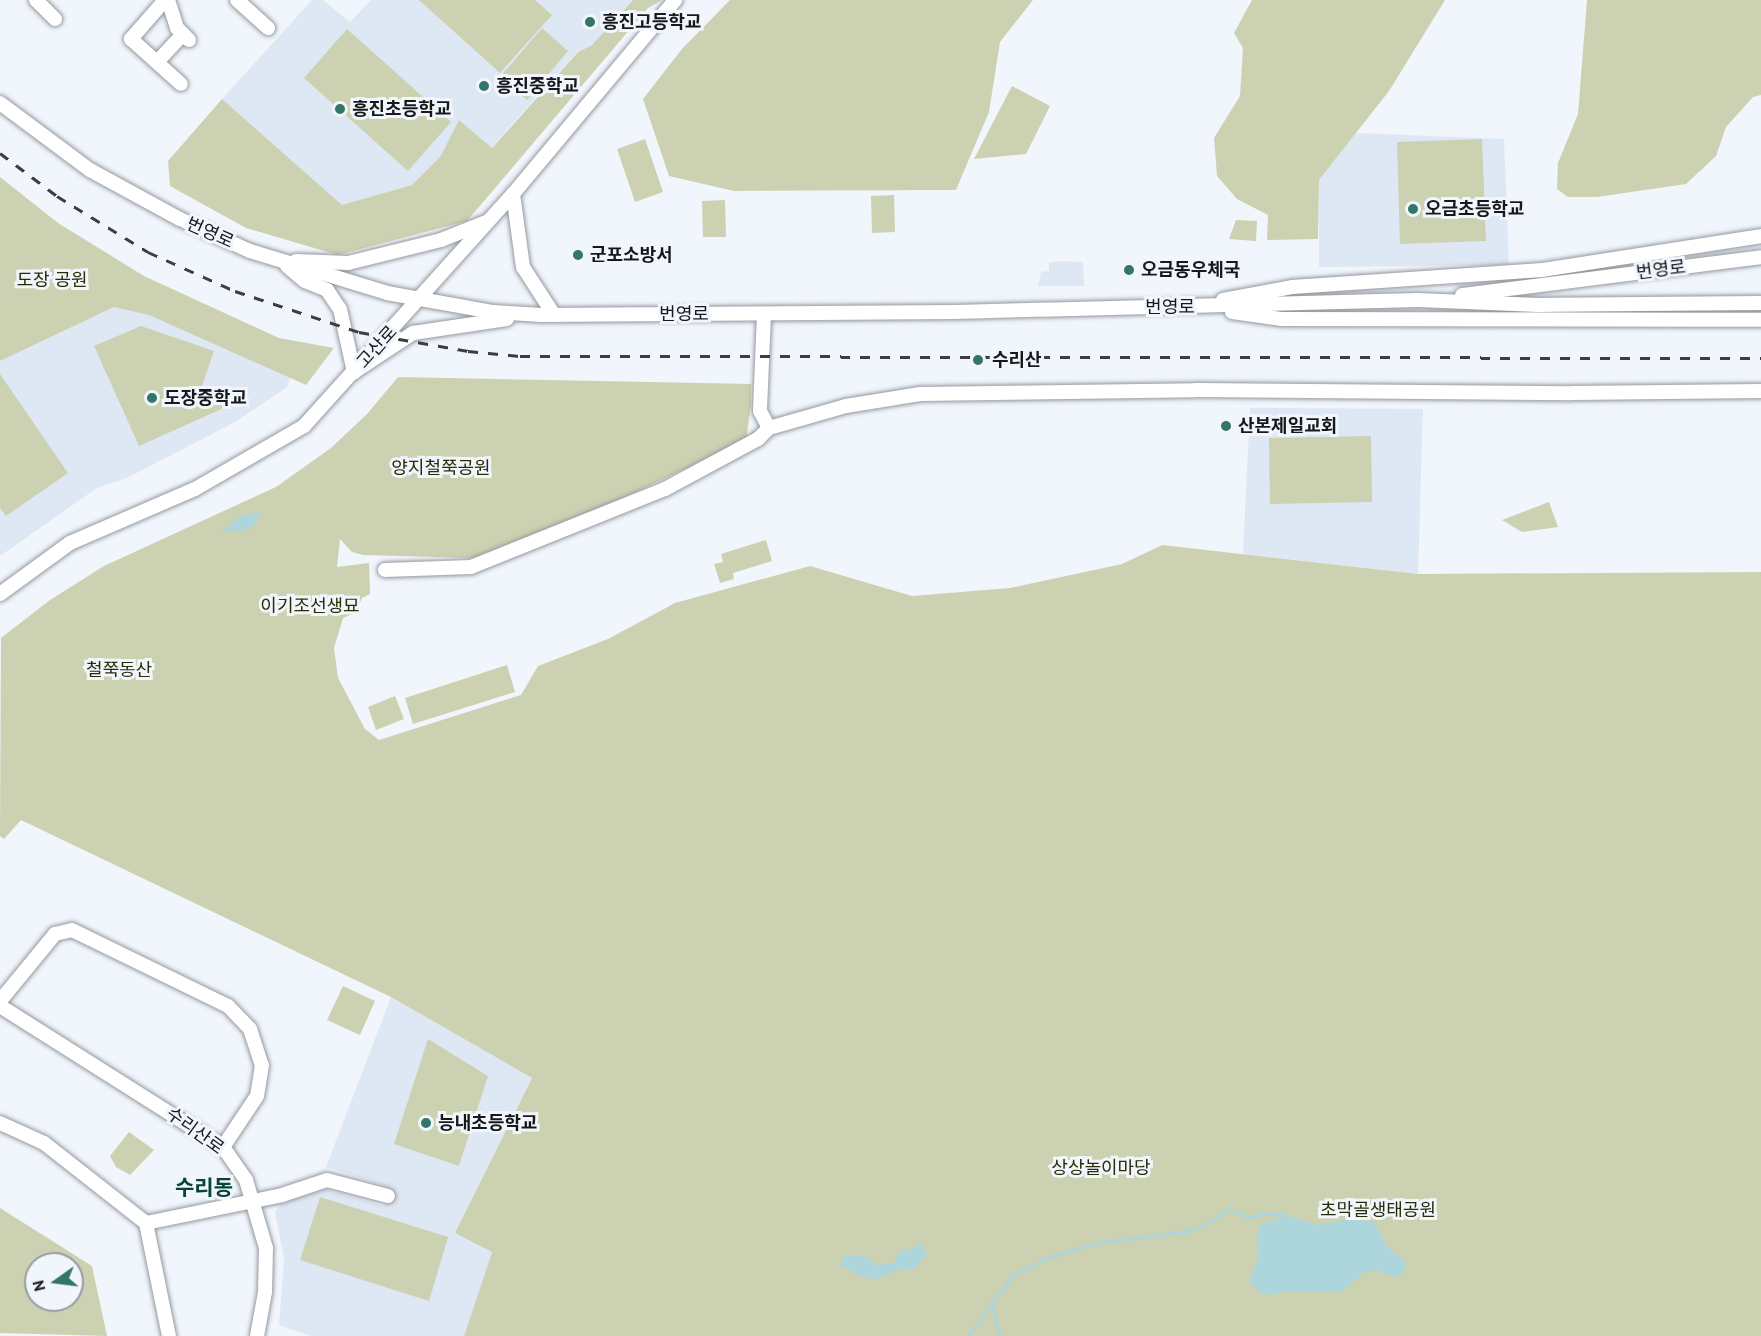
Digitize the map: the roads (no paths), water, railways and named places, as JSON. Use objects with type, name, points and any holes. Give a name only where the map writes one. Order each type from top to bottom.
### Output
[{"type":"street","points":[[36,0],[55,19]]},
{"type":"street","points":[[157,62],[186,38],[166,0],[131,39],[181,84]]},
{"type":"street","points":[[237,0],[268,28]]},
{"type":"street","name":"고산로","points":[[0,594],[70,543],[195,489],[287,438],[304,426],[513,195],[675,0]]},
{"type":"street","name":"번영로","points":[[0,103],[90,170],[180,219],[282,261],[334,279],[419,301],[530,315],[764,314],[1194,307],[1418,300],[1538,305],[1761,303]]},
{"type":"street","points":[[513,195],[523,267],[554,315]]},
{"type":"street","points":[[282,261],[348,263],[441,240],[488,221]]},
{"type":"street","points":[[1194,307],[1263,291],[1542,270],[1761,236]]},
{"type":"street","name":"번영로","points":[[1418,300],[1761,257]]},
{"type":"street","points":[[282,261],[305,281],[327,290],[340,309],[354,372],[413,333],[530,315]]},
{"type":"street","points":[[1194,307],[1281,319],[1761,320]]},
{"type":"street","points":[[764,314],[760,411],[769,428]]},
{"type":"street","points":[[386,570],[471,567],[665,489],[758,439],[769,428],[846,406],[920,394],[1196,390],[1636,393],[1761,391]]},
{"type":"street","points":[[0,1001],[55,934],[72,930],[228,1006],[250,1029],[262,1065],[257,1096],[223,1147]]},
{"type":"street","name":"수리산로","points":[[0,1006],[223,1147],[246,1180],[254,1200],[266,1259],[257,1336]]},
{"type":"street","points":[[0,1123],[44,1143],[146,1223],[170,1336]]},
{"type":"street","points":[[146,1223],[254,1200],[327,1180],[388,1196]]},
{"type":"water","points":[[263,513],[249,529],[221,533],[242,515]]},
{"type":"water","points":[[1285,1215],[1318,1225],[1354,1218],[1375,1223],[1387,1247],[1406,1262],[1404,1272],[1395,1278],[1380,1271],[1364,1272],[1341,1292],[1287,1291],[1270,1295],[1259,1292],[1249,1282],[1259,1255],[1257,1239],[1260,1225]]},
{"type":"water","points":[[920,1243],[927,1255],[914,1269],[897,1270],[877,1279],[863,1277],[839,1265],[845,1256],[864,1256],[877,1265],[893,1263],[901,1250],[908,1251]]},
{"type":"waterway","points":[[968,1336],[1013,1275],[1047,1258],[1096,1243],[1194,1230],[1230,1209],[1248,1217],[1271,1213],[1285,1215]]},
{"type":"waterway","points":[[992,1303],[999,1336]]},
{"type":"railway","points":[[0,153],[57,196],[148,252],[235,291],[359,332],[468,351],[520,356],[1761,358]]},
{"type":"place","name":"흥진고등학교","points":[[590,22]]},
{"type":"place","name":"흥진중학교","points":[[484,86]]},
{"type":"place","name":"흥진초등학교","points":[[340,109]]},
{"type":"place","name":"오금초등학교","points":[[1413,209]]},
{"type":"place","name":"군포소방서","points":[[578,255]]},
{"type":"place","name":"오금동우체국","points":[[1129,270]]},
{"type":"place","name":"수리산","points":[[978,360]]},
{"type":"place","name":"도장중학교","points":[[152,398]]},
{"type":"place","name":"산본제일교회","points":[[1226,426]]},
{"type":"place","name":"능내초등학교","points":[[426,1123]]},
{"type":"district","name":"수리동","points":[[204,1188]]},
{"type":"park label","name":"도장 공원","points":[[52,280]]},
{"type":"park label","name":"양지철쭉공원","points":[[441,468]]},
{"type":"park label","name":"이기조선생묘","points":[[310,606]]},
{"type":"park label","name":"철쭉동산","points":[[119,670]]},
{"type":"park label","name":"상상놀이마당","points":[[1101,1168]]},
{"type":"park label","name":"초막골생태공원","points":[[1378,1210]]}]
